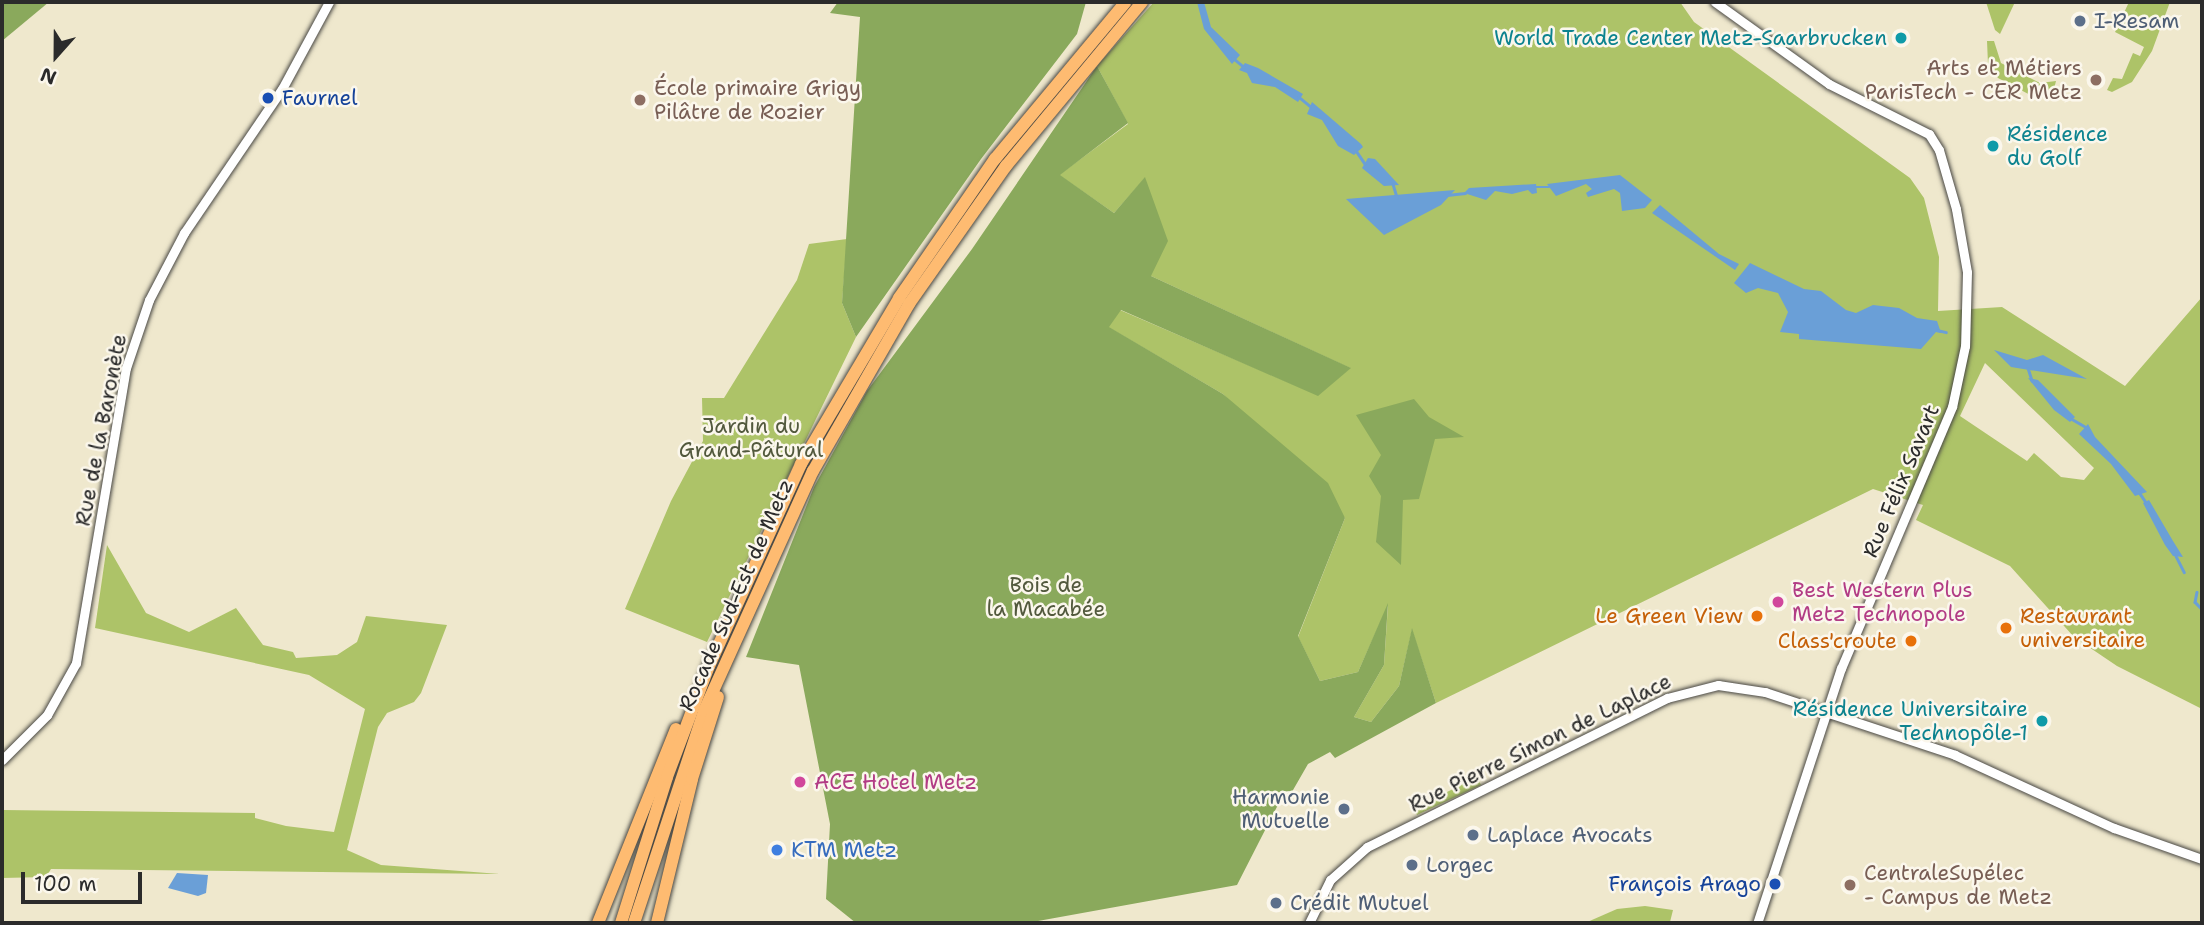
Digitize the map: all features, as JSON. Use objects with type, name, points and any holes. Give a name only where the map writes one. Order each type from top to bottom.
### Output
[{"type":"highway","name":"Rocade Sud-Est de Metz","points":[[621,923],[667,777],[731,612],[801,464],[898,298],[995,159],[1126,2]]},
{"type":"highway","name":"Rocade Sud-Est de Metz","points":[[634,923],[680,779],[737,635],[813,471],[909,304],[1006,166],[1142,2]]},
{"type":"highway","points":[[598,923],[695,680],[731,612]]},
{"type":"highway","points":[[657,923],[692,779],[737,635]]},
{"type":"street","name":"Rue de la Baronète","points":[[2,760],[47,715],[79,655],[119,403],[133,343],[149,300],[180,240],[282,89],[329,2]]},
{"type":"street","name":"Rue Félix Savart","points":[[1715,2],[1829,84],[1929,134],[1939,150],[1961,228],[1967,318],[1965,346],[1942,437],[1861,617],[1757,923]]},
{"type":"street","name":"Rue Pierre Simon de Laplace","points":[[1309,923],[1325,887],[1356,854],[1677,693],[1705,686],[1738,686],[1966,759],[2114,828],[2202,859]]},
{"type":"green space","points":[[2,2],[49,2],[2,41]]},
{"type":"green space","points":[[838,2],[1086,2],[1077,34],[981,159],[856,337],[842,303],[860,17],[830,13]]},
{"type":"green space","points":[[1154,2],[1680,2],[1694,22],[1910,178],[1924,198],[1939,257],[1938,311],[2002,307],[2125,386],[2202,297],[2202,709],[2117,666],[2074,637],[2010,566],[1916,520],[1923,505],[1873,489],[1436,703],[1412,630],[1399,686],[1371,722],[1354,717],[1384,665],[1388,605],[1358,672],[1320,681],[1298,637],[1345,518],[1223,394],[1108,327],[1120,310],[1318,395],[1350,368],[1151,276],[1145,178],[1114,213],[1059,175],[1128,124],[1097,66]],"holes":[[[1985,363],[2094,468],[2084,480],[2061,477],[2034,453],[2027,461],[1960,416]]]},
{"type":"green space","points":[[1986,2],[2015,2],[2000,34],[1995,30]]},
{"type":"green space","points":[[2129,2],[2170,2],[2152,51],[2132,82],[2112,92],[2107,90],[2113,78],[2122,79],[2133,53],[2140,56],[2144,47],[2115,32]]},
{"type":"green space","points":[[1987,41],[1994,41],[2001,63],[2040,83],[2056,81],[2053,93],[2036,98],[1998,78],[1988,64]]},
{"type":"green space","name":"Bois de la Macabée","points":[[1097,66],[1128,123],[1060,175],[1114,213],[1145,177],[1168,241],[1151,276],[1351,368],[1318,396],[1121,310],[1109,327],[1223,394],[1328,483],[1345,518],[1298,636],[1320,681],[1358,672],[1388,603],[1384,665],[1354,717],[1371,722],[1399,686],[1412,628],[1436,703],[1335,758],[1330,752],[1308,764],[1289,797],[1283,795],[1237,885],[1027,923],[856,923],[826,899],[830,824],[799,665],[746,657],[814,487],[867,391],[972,249]]},
{"type":"green space","name":"Jardin du Grand-Pâtural","points":[[847,239],[842,303],[856,337],[707,642],[625,609],[671,501],[703,441],[702,398],[724,398],[797,280],[809,244]]},
{"type":"green space","points":[[1414,399],[1429,417],[1464,437],[1435,439],[1419,499],[1403,500],[1401,565],[1376,542],[1381,496],[1369,476],[1381,455],[1356,415]]},
{"type":"green space","points":[[107,545],[146,613],[189,632],[236,608],[263,645],[293,652],[296,658],[337,655],[357,642],[366,616],[447,625],[421,693],[414,702],[387,713],[378,727],[347,850],[381,865],[500,874],[51,869],[46,877],[2,878],[2,810],[255,813],[255,818],[286,826],[334,832],[365,709],[309,675],[95,628]]},
{"type":"green space","points":[[1477,777],[1481,785],[1417,815],[1413,809]]},
{"type":"green space","points":[[1645,906],[1673,910],[1670,922],[1585,923],[1617,909]]},
{"type":"water","points":[[1197,2],[1204,2],[1211,27],[1240,55],[1232,64],[1204,29]]},
{"type":"water","points":[[1245,63],[1303,94],[1298,102],[1275,87],[1252,83],[1247,73],[1239,70]]},
{"type":"water","points":[[1312,102],[1363,147],[1354,155],[1338,146],[1322,120],[1307,114]]},
{"type":"water","points":[[1368,158],[1375,159],[1399,185],[1384,186],[1362,168]]},
{"type":"water","points":[[1620,175],[1652,200],[1645,208],[1622,211],[1620,193],[1614,189],[1588,197],[1586,193],[1592,189],[1586,184],[1556,196],[1547,184]]},
{"type":"water","points":[[1536,184],[1537,193],[1532,194],[1528,190],[1512,194],[1495,191],[1486,200],[1464,193],[1469,188]]},
{"type":"water","points":[[1455,190],[1441,205],[1384,235],[1346,199]]},
{"type":"water","points":[[1660,205],[1719,254],[1739,264],[1735,270],[1652,213]]},
{"type":"water","points":[[1750,263],[1804,289],[1821,291],[1846,310],[1856,313],[1873,305],[1899,308],[1917,318],[1937,321],[1941,333],[1936,332],[1921,349],[1799,339],[1799,334],[1780,332],[1788,312],[1778,293],[1758,288],[1746,293],[1734,283]]},
{"type":"water","points":[[1994,350],[2027,360],[2043,355],[2087,379],[2011,367]]},
{"type":"water","points":[[2028,378],[2038,380],[2075,417],[2070,422],[2054,410]]},
{"type":"water","points":[[2088,424],[2095,437],[2147,492],[2135,496],[2111,464],[2079,434]]},
{"type":"water","points":[[2149,500],[2183,557],[2173,556],[2165,545],[2143,503]]},
{"type":"water","points":[[177,873],[208,875],[206,893],[198,896],[168,888]]},
{"type":"waterway","points":[[1233,58],[1244,67]]},
{"type":"waterway","points":[[1299,97],[1310,106]]},
{"type":"waterway","points":[[1357,152],[1365,164]]},
{"type":"waterway","points":[[1393,184],[1397,197]]},
{"type":"waterway","points":[[1535,187],[1549,187]]},
{"type":"waterway","points":[[1447,195],[1465,193]]},
{"type":"waterway","points":[[1937,330],[1946,332]]},
{"type":"waterway","points":[[2028,368],[2032,380]]},
{"type":"waterway","points":[[2072,419],[2084,426]]},
{"type":"waterway","points":[[2139,492],[2147,504]]},
{"type":"waterway","points":[[2176,556],[2184,572]]},
{"type":"waterway","points":[[2197,592],[2195,602],[2202,609]]},
{"type":"place","name":"I-Resam","points":[[2080,21]]},
{"type":"place","name":"World Trade Center Metz-Saarbrucken","points":[[1901,38]]},
{"type":"place","name":"Arts et Métiers ParisTech - CER Metz","points":[[2096,80]]},
{"type":"place","name":"Faurnel","points":[[268,98]]},
{"type":"place","name":"École primaire Grigy Pilâtre de Rozier","points":[[640,100]]},
{"type":"place","name":"Résidence du Golf","points":[[1993,146]]},
{"type":"place","name":"Best Western Plus Metz Technopole","points":[[1778,602]]},
{"type":"place","name":"Le Green View","points":[[1757,616]]},
{"type":"place","name":"Restaurant universitaire","points":[[2006,628]]},
{"type":"place","name":"Class'croute","points":[[1911,641]]},
{"type":"place","name":"Résidence Universitaire Technopôle-1","points":[[2042,721]]},
{"type":"place","name":"ACE Hotel Metz","points":[[800,782]]},
{"type":"place","name":"Harmonie Mutuelle","points":[[1344,809]]},
{"type":"place","name":"Laplace Avocats","points":[[1473,835]]},
{"type":"place","name":"KTM Metz","points":[[777,850]]},
{"type":"place","name":"Lorgec","points":[[1412,865]]},
{"type":"place","name":"François Arago","points":[[1775,884]]},
{"type":"place","name":"CentraleSupélec - Campus de Metz","points":[[1850,885]]},
{"type":"place","name":"Crédit Mutuel","points":[[1276,903]]}]
